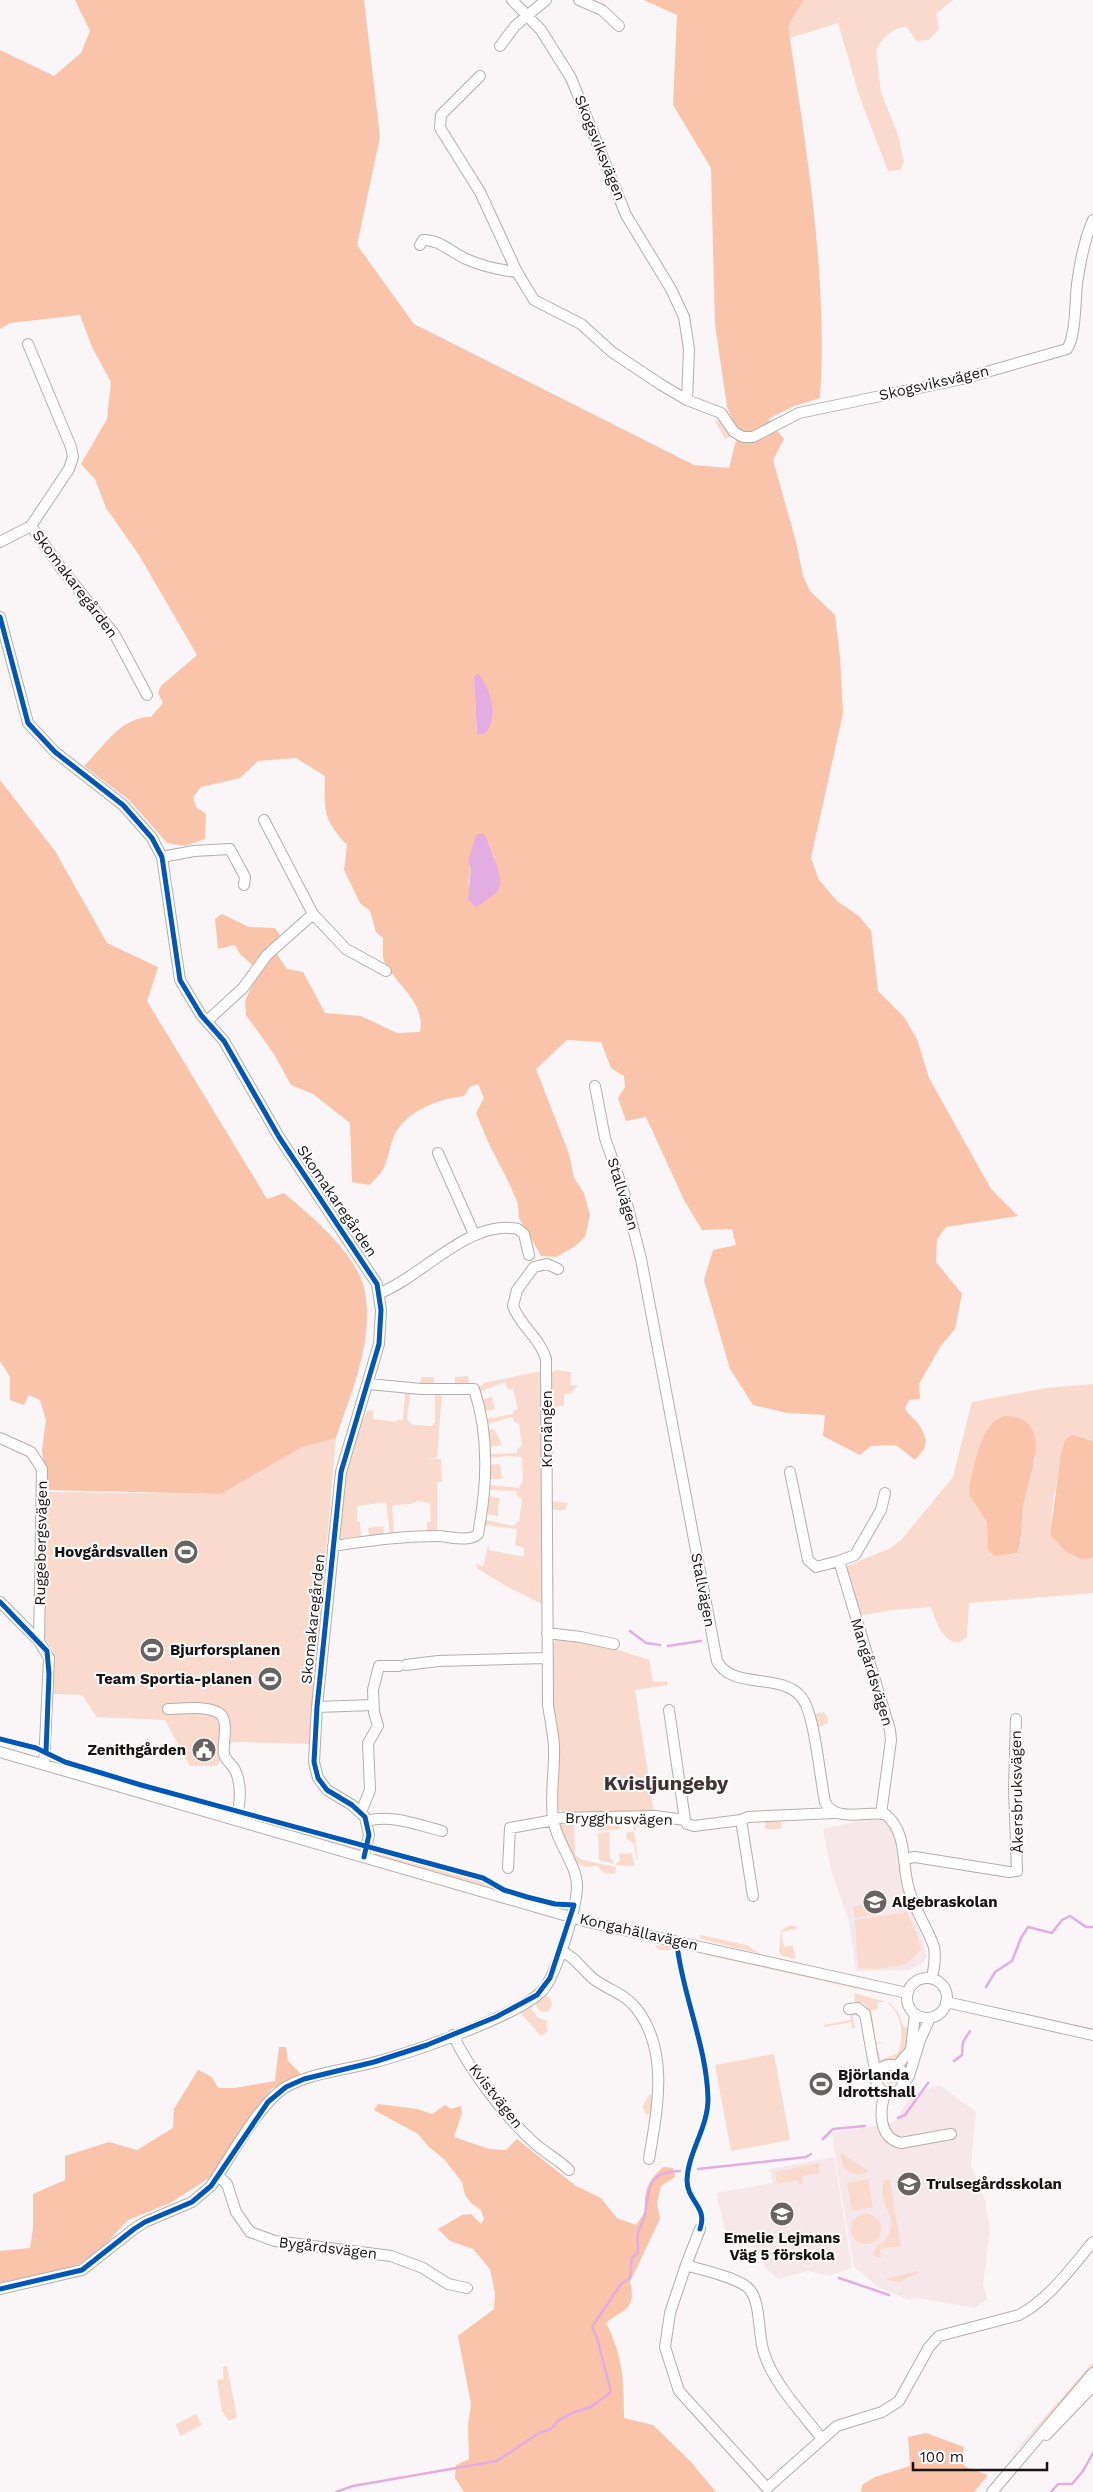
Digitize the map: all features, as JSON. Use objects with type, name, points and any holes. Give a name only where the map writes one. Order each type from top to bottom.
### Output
[{"type":"street","name":"Skogsviksvägen","points":[[512,0],[541,30],[571,78],[626,215],[671,290],[684,317],[689,349],[687,400]]},
{"type":"street","points":[[500,46],[510,32],[546,0]]},
{"type":"street","points":[[579,0],[602,10],[619,26]]},
{"type":"street","name":"Skogsviksvägen","points":[[480,76],[442,116],[440,128],[486,203],[517,272],[534,300],[541,305],[570,317],[612,352],[660,384],[687,400],[721,413],[738,435],[749,438],[799,413],[948,383],[1067,349],[1072,340],[1084,246],[1093,220]]},
{"type":"street","points":[[420,245],[423,240],[432,240],[465,258],[500,270],[517,272]]},
{"type":"street","name":"Skomakaregården","points":[[0,542],[31,526],[69,469],[73,457],[71,447],[28,344]]},
{"type":"street","name":"Skomakaregården","points":[[31,526],[61,568],[115,634],[147,695]]},
{"type":"street","name":"Skomakaregården","points":[[0,617],[28,723],[55,752],[123,805],[152,838],[162,857],[178,973],[190,998],[224,1041],[280,1137],[361,1257],[380,1292],[381,1325],[379,1344],[369,1384],[346,1450],[341,1472],[316,1707],[314,1762],[318,1778],[327,1790],[364,1816]]},
{"type":"street","points":[[264,820],[313,914],[346,949],[386,971]]},
{"type":"street","points":[[162,857],[185,852],[230,849],[245,877],[244,885]]},
{"type":"street","points":[[207,1021],[243,988],[266,955],[313,914]]},
{"type":"street","name":"Stallvägen","points":[[595,1086],[605,1138],[625,1196],[641,1259],[717,1661],[729,1673],[783,1686],[796,1692],[804,1701],[825,1802],[834,1813]]},
{"type":"street","points":[[438,1153],[474,1234]]},
{"type":"street","points":[[380,1292],[408,1278],[474,1234],[500,1229],[518,1229],[524,1234],[529,1255]]},
{"type":"street","name":"Kronängen","points":[[0,2289],[82,2270],[145,2222],[192,2202],[203,2195],[268,2102],[286,2087],[304,2079],[402,2054],[453,2035],[518,2007],[537,1995],[550,1978],[561,1951],[571,1916],[577,1882],[559,1842],[553,1819],[554,1746],[548,1705],[547,1658],[546,1359],[539,1343],[522,1323],[513,1306],[517,1290],[534,1267],[547,1264],[558,1269]]},
{"type":"street","points":[[333,1546],[400,1537],[439,1536],[471,1539],[478,1534],[484,1504],[486,1466],[483,1432],[474,1389],[421,1389],[369,1384]]},
{"type":"street","name":"Ruggebergsvägen","points":[[0,1438],[31,1452],[42,1469],[39,1641]]},
{"type":"street","points":[[790,1472],[808,1560],[816,1567],[839,1561],[855,1554],[881,1510],[885,1493]]},
{"type":"street","name":"Mangårdsvägen","points":[[839,1561],[891,1735],[881,1814]]},
{"type":"street","points":[[0,1602],[39,1641],[49,1658],[44,1765]]},
{"type":"street","points":[[547,1633],[594,1639],[614,1644]]},
{"type":"street","points":[[364,1857],[369,1835],[364,1816],[370,1790],[368,1744],[378,1726],[373,1705],[377,1669],[383,1665],[402,1665],[438,1660],[547,1658]]},
{"type":"street","name":"Skomakaregården","points":[[316,1707],[373,1705]]},
{"type":"street","points":[[168,1709],[207,1709],[219,1713],[223,1719],[225,1758],[234,1768],[238,1781],[239,1807],[236,1820]]},
{"type":"street","name":"Brygghusvägen","points":[[669,1710],[687,1824],[694,1826],[741,1820],[748,1817],[834,1813]]},
{"type":"street","name":"Åkersbruksvägen","points":[[904,1859],[915,1857],[1009,1872],[1017,1871],[1014,1788],[1016,1719]]},
{"type":"street","name":"Kongahällavägen","points":[[0,1752],[571,1916],[907,1993]]},
{"type":"street","points":[[834,1813],[881,1814],[889,1818],[898,1830],[911,1897],[934,1949],[932,1978]]},
{"type":"street","points":[[364,1816],[392,1819],[442,1830]]},
{"type":"street","name":"Brygghusvägen","points":[[508,1868],[510,1828],[553,1819],[656,1816],[685,1820]]},
{"type":"street","points":[[741,1820],[753,1896]]},
{"type":"street","points":[[561,1951],[595,1980],[630,2002],[644,2020],[655,2050],[659,2074],[649,2159]]},
{"type":"street","points":[[903,2084],[903,2074],[896,2067],[888,2066],[880,2070],[877,2082],[886,2092],[895,2092],[903,2084],[909,2076],[920,2040],[930,2018],[940,2012],[946,2002],[945,1989],[940,1982],[932,1978],[923,1978],[914,1982],[907,1993],[908,2005],[915,2014],[930,2018]]},
{"type":"street","points":[[946,2002],[1093,2035]]},
{"type":"street","points":[[850,2009],[858,2008],[865,2014],[874,2065],[880,2070]]},
{"type":"street","points":[[896,2067],[911,2050],[915,2014]]},
{"type":"street","name":"Kvistvägen","points":[[453,2035],[463,2055],[512,2121],[539,2147],[569,2170]]},
{"type":"street","points":[[886,2092],[882,2102],[884,2131],[893,2141],[901,2143],[951,2134]]},
{"type":"street","name":"Bygårdsvägen","points":[[218,2176],[227,2184],[236,2212],[250,2232],[283,2242],[391,2256],[422,2268],[448,2284],[467,2288]]},
{"type":"street","points":[[700,2229],[670,2313],[665,2347],[679,2390],[767,2488],[837,2426],[882,2412],[899,2401],[929,2347],[939,2336],[1019,2315],[1030,2309],[1042,2300],[1091,2247]]},
{"type":"street","points":[[686,2265],[740,2283],[750,2290],[755,2300],[763,2352],[770,2369],[822,2440]]},
{"type":"street","points":[[992,2492],[1093,2373]]},
{"type":"street","points":[[1010,2471],[1093,2386]]},
{"type":"shaded area","points":[[75,0],[364,0],[380,137],[357,245],[414,324],[694,465],[729,468],[738,432],[727,407],[715,324],[711,168],[673,105],[677,15],[644,0],[803,0],[788,26],[814,211],[821,304],[820,398],[794,406],[768,419],[784,439],[773,460],[796,542],[803,576],[810,591],[835,615],[840,657],[843,713],[811,858],[819,880],[837,901],[859,916],[871,931],[878,991],[904,1017],[917,1039],[929,1078],[991,1189],[1018,1216],[946,1227],[937,1239],[936,1262],[962,1294],[955,1329],[940,1347],[919,1384],[920,1399],[909,1400],[905,1408],[922,1429],[926,1441],[924,1449],[915,1460],[896,1445],[871,1446],[860,1455],[823,1436],[825,1415],[787,1413],[753,1405],[730,1369],[704,1280],[713,1250],[736,1245],[732,1229],[702,1230],[684,1200],[646,1117],[626,1121],[618,1098],[625,1087],[624,1076],[611,1068],[601,1042],[567,1040],[536,1069],[569,1154],[574,1178],[584,1193],[590,1215],[585,1237],[574,1247],[556,1257],[541,1256],[519,1218],[518,1204],[476,1113],[484,1098],[478,1084],[470,1087],[464,1096],[442,1100],[411,1115],[397,1131],[380,1174],[369,1185],[352,1182],[350,1123],[313,1094],[291,1085],[274,1054],[246,1015],[245,1001],[254,981],[252,965],[240,954],[235,945],[218,949],[215,919],[222,914],[249,927],[275,928],[280,935],[272,947],[287,969],[303,972],[325,1013],[361,1016],[397,1033],[420,1032],[421,1021],[419,1012],[409,994],[384,961],[383,938],[376,932],[370,911],[360,903],[344,870],[347,845],[329,821],[325,806],[325,776],[296,758],[258,761],[240,778],[201,787],[193,797],[196,807],[206,814],[205,839],[185,846],[167,843],[129,800],[84,766],[121,727],[140,718],[151,717],[163,703],[158,693],[161,686],[197,655],[139,555],[106,508],[95,479],[81,464],[107,419],[111,382],[92,347],[80,315],[10,323],[0,329],[0,50],[54,76],[81,53],[90,31]],"holes":[[[474,678],[484,734],[477,735]],[[476,835],[489,843],[494,858],[468,887]]]},
{"type":"shaded area","points":[[780,0],[953,0],[936,14],[939,29],[929,40],[916,41],[907,27],[902,27],[892,31],[876,50],[881,92],[898,135],[904,163],[900,170],[888,171],[859,95],[838,23],[790,38]]},
{"type":"shaded area","points":[[715,421],[723,421],[732,436],[725,439]]},
{"type":"shaded area","points":[[478,673],[490,695],[493,711],[489,727],[484,734],[477,735],[474,678]]},
{"type":"shaded area","points":[[0,780],[55,851],[107,943],[158,967],[147,1001],[267,1199],[284,1193],[320,1225],[344,1250],[361,1278],[367,1310],[364,1348],[360,1366],[336,1438],[302,1447],[221,1494],[47,1490],[42,1450],[46,1420],[40,1400],[29,1395],[24,1405],[10,1400],[10,1377],[0,1361]]},
{"type":"shaded area","points":[[483,833],[498,871],[500,884],[499,889],[491,897],[476,907],[468,900],[471,868],[468,862],[476,835]]},
{"type":"shaded area","points":[[556,1370],[571,1372],[570,1385],[578,1385],[571,1393],[564,1394],[564,1406],[551,1407],[550,1374]]},
{"type":"shaded area","points":[[541,1371],[545,1385],[546,1606],[506,1586],[478,1569],[475,1564],[483,1566],[489,1543],[489,1550],[524,1557],[524,1548],[515,1545],[517,1529],[485,1525],[486,1520],[513,1526],[519,1521],[522,1499],[516,1495],[517,1491],[490,1490],[490,1485],[519,1488],[523,1481],[522,1457],[490,1458],[490,1454],[517,1453],[517,1449],[522,1446],[519,1423],[514,1422],[513,1417],[487,1424],[486,1419],[513,1414],[513,1411],[518,1409],[513,1389],[508,1389],[505,1382],[479,1392],[479,1388],[484,1383]]},
{"type":"shaded area","points":[[468,1376],[469,1384],[455,1385],[455,1377]]},
{"type":"shaded area","points":[[421,1377],[434,1377],[434,1386],[420,1385]]},
{"type":"shaded area","points":[[1093,1384],[1093,1441],[1088,1439],[1065,1440],[1053,1500],[1050,1534],[1084,1560],[1093,1557],[1093,1593],[969,1603],[967,1637],[958,1643],[943,1634],[931,1607],[892,1610],[858,1616],[847,1566],[891,1548],[902,1539],[953,1477],[972,1402],[1046,1388]],"holes":[[[981,1445],[1036,1457],[1023,1506],[1021,1543],[988,1551],[987,1522],[969,1486]]]},
{"type":"shaded area","points":[[442,1391],[437,1458],[424,1459],[441,1459],[442,1482],[437,1482],[437,1532],[427,1532],[427,1522],[431,1522],[430,1503],[417,1501],[411,1504],[392,1505],[394,1533],[390,1534],[386,1502],[357,1506],[357,1522],[360,1522],[361,1537],[342,1539],[339,1536],[346,1467],[351,1446],[367,1411],[373,1410],[373,1419],[397,1422],[397,1420],[403,1420],[405,1392],[410,1392],[407,1420],[413,1425],[432,1426],[435,1422],[435,1392]]},
{"type":"shaded area","points":[[492,1397],[495,1409],[486,1411],[483,1399]]},
{"type":"shaded area","points":[[1005,1416],[1021,1419],[1030,1427],[1035,1438],[1035,1451],[1023,1507],[1021,1536],[1017,1553],[995,1556],[988,1550],[987,1522],[970,1496],[969,1486],[984,1435],[990,1426]]},
{"type":"shaded area","points":[[494,1429],[502,1445],[489,1447],[488,1430]]},
{"type":"shaded area","points":[[1072,1435],[1093,1441],[1093,1557],[1084,1560],[1065,1551],[1050,1534],[1061,1455],[1065,1440]]},
{"type":"shaded area","name":"Hovgårdsvallen","points":[[336,1438],[309,1744],[232,1742],[217,1766],[190,1766],[165,1720],[97,1717],[82,1695],[53,1694],[53,1650],[44,1637],[47,1492],[221,1494],[302,1447]]},
{"type":"shaded area","points":[[500,1464],[502,1479],[490,1479],[490,1465]]},
{"type":"shaded area","points":[[489,1496],[500,1498],[498,1516],[487,1514]]},
{"type":"shaded area","points":[[550,1501],[568,1503],[565,1510],[550,1510]]},
{"type":"shaded area","points":[[383,1526],[384,1535],[369,1537],[368,1528]]},
{"type":"shaded area","points":[[556,1639],[597,1643],[649,1660],[653,1682],[667,1681],[668,1685],[635,1690],[654,1812],[572,1814],[557,1809],[550,1650]]},
{"type":"shaded area","points":[[824,1712],[828,1718],[828,1723],[817,1728],[811,1715]]},
{"type":"shaded area","points":[[67,1764],[230,1812],[224,1812],[107,1779]]},
{"type":"shaded area","points":[[244,1815],[362,1846],[360,1849],[354,1849],[246,1818]]},
{"type":"shaded area","name":"Algebraskolan","points":[[873,1818],[884,1821],[893,1830],[903,1885],[910,1909],[924,1942],[926,1957],[923,1963],[909,1970],[856,1971],[849,1921],[831,1870],[823,1829]]},
{"type":"shaded area","points":[[618,1820],[619,1829],[598,1831],[598,1821]]},
{"type":"shaded area","points":[[655,1820],[655,1827],[649,1826],[644,1829],[644,1826],[636,1827],[636,1830],[634,1830],[632,1821]]},
{"type":"shaded area","points":[[574,1821],[575,1855],[582,1860],[616,1867],[615,1874],[604,1873],[597,1866],[587,1867],[574,1862],[559,1824]]},
{"type":"shaded area","points":[[765,1822],[781,1822],[781,1829],[765,1829]]},
{"type":"shaded area","points":[[634,1831],[638,1860],[634,1843],[627,1839],[626,1833]]},
{"type":"shaded area","points":[[609,1832],[610,1857],[614,1864],[599,1860],[598,1833]]},
{"type":"shaded area","points":[[373,1849],[482,1880],[496,1889],[384,1858],[374,1854]]},
{"type":"shaded area","points":[[632,1853],[634,1866],[615,1865],[620,1860],[619,1854]]},
{"type":"shaded area","points":[[874,1903],[875,1914],[855,1918],[853,1907]]},
{"type":"shaded area","points":[[907,1912],[918,1937],[921,1950],[905,1965],[876,1969],[858,1968],[855,1920]]},
{"type":"shaded area","points":[[790,1925],[799,1928],[781,1932],[784,1947],[793,1946],[796,1959],[783,1956],[779,1952],[781,1931]]},
{"type":"shaded area","points":[[700,1935],[746,1945],[761,1954],[701,1939]]},
{"type":"shaded area","points":[[655,1945],[678,1947],[691,1950],[659,1950]]},
{"type":"shaded area","points":[[698,1951],[863,1987],[886,1995],[698,1953]]},
{"type":"shaded area","points":[[854,1993],[886,2002],[877,2002],[878,2009],[871,2010],[876,2042],[884,2042],[874,2044],[867,2007],[863,2002],[855,2003]]},
{"type":"shaded area","points":[[544,1996],[552,2004],[544,2012],[536,2004]]},
{"type":"shaded area","points":[[887,2002],[899,2014],[903,2026],[911,2030],[909,2042],[904,2053],[895,2060],[882,2062],[878,2060],[876,2054],[879,2052],[880,2060],[897,2054],[902,2033],[899,2020]]},
{"type":"shaded area","points":[[529,2006],[538,2018],[548,2021],[546,2026],[548,2031],[541,2036],[519,2011]]},
{"type":"shaded area","points":[[850,2013],[852,2013],[855,2028],[853,2029],[851,2022],[825,2027],[824,2025],[851,2020]]},
{"type":"shaded area","points":[[279,2047],[286,2047],[288,2061],[302,2075],[271,2089],[214,2175],[170,2203],[128,2220],[98,2252],[76,2266],[0,2283],[0,2251],[30,2248],[33,2228],[33,2194],[65,2180],[65,2156],[109,2142],[137,2150],[173,2128],[174,2109],[198,2070],[212,2077],[218,2088],[235,2088],[275,2081]]},
{"type":"shaded area","points":[[774,2054],[790,2140],[731,2151],[715,2065]]},
{"type":"shaded area","points":[[892,2072],[895,2073],[895,2083],[888,2084],[885,2083],[884,2076],[885,2073]]},
{"type":"shaded area","name":"Trulsegårdsskolan","points":[[939,2085],[976,2112],[971,2164],[985,2200],[990,2230],[983,2285],[987,2299],[975,2308],[916,2298],[909,2300],[878,2287],[854,2267],[837,2169],[832,2133],[894,2122],[912,2095]]},
{"type":"shaded area","points":[[650,2094],[654,2096],[651,2113],[647,2115],[642,2107]]},
{"type":"shaded area","points":[[378,2104],[417,2109],[432,2114],[445,2105],[451,2109],[461,2106],[462,2113],[454,2137],[489,2149],[506,2150],[517,2139],[576,2186],[601,2198],[617,2218],[636,2225],[645,2212],[646,2192],[653,2177],[663,2167],[673,2168],[675,2177],[661,2186],[657,2203],[660,2219],[630,2282],[632,2299],[630,2304],[606,2323],[619,2358],[624,2393],[624,2418],[653,2425],[690,2461],[716,2492],[464,2492],[455,2478],[456,2465],[469,2459],[468,2425],[471,2404],[458,2336],[494,2309],[495,2293],[490,2269],[473,2249],[450,2241],[438,2229],[462,2215],[471,2214],[481,2224],[484,2219],[481,2210],[471,2203],[465,2195],[462,2182],[444,2159],[429,2147],[418,2134],[374,2110]]},
{"type":"shaded area","points":[[841,2153],[869,2171],[864,2174],[849,2172],[845,2169]]},
{"type":"shaded area","name":"Emelie Lejmans Väg 5 förskola","points":[[834,2157],[852,2268],[829,2276],[808,2271],[778,2279],[766,2268],[756,2249],[727,2236],[716,2193],[772,2183],[770,2169]]},
{"type":"shaded area","points":[[819,2163],[820,2173],[802,2176],[803,2183],[799,2184],[798,2180],[777,2184],[775,2172]]},
{"type":"shaded area","points":[[868,2179],[873,2207],[852,2211],[847,2183]]},
{"type":"shaded area","points":[[884,2180],[890,2180],[901,2246],[880,2249],[881,2258],[872,2255],[889,2234],[891,2228],[890,2216],[883,2196]]},
{"type":"shaded area","points":[[866,2214],[876,2219],[881,2229],[876,2239],[866,2244],[856,2239],[851,2229],[856,2219]]},
{"type":"shaded area","points":[[917,2271],[918,2273],[899,2282],[885,2279]]},
{"type":"shaded area","points":[[1093,2362],[1093,2368],[1011,2457],[1011,2456]]},
{"type":"shaded area","points":[[227,2366],[237,2417],[229,2421],[222,2411],[217,2380],[224,2379],[223,2367]]},
{"type":"shaded area","points":[[196,2414],[202,2425],[180,2436],[176,2424]]},
{"type":"shaded area","points":[[926,2433],[964,2447],[961,2462],[966,2467],[988,2475],[974,2492],[861,2492],[862,2485],[875,2477],[910,2466],[908,2437]]},
{"type":"waterway","points":[[630,1631],[646,1643],[660,1645]]},
{"type":"waterway","points":[[668,1646],[701,1641]]},
{"type":"waterway","points":[[986,1987],[995,1972],[1012,1961],[1021,1938],[1028,1927],[1052,1933],[1062,1920],[1070,1916],[1086,1927],[1093,1927]]},
{"type":"waterway","points":[[954,2061],[962,2055],[963,2042],[970,2031]]},
{"type":"waterway","points":[[898,2118],[905,2115],[928,2083]]},
{"type":"waterway","points":[[823,2139],[833,2129],[865,2126]]},
{"type":"waterway","points":[[698,2169],[806,2157],[811,2154]]},
{"type":"waterway","points":[[336,2492],[353,2486],[497,2461],[539,2433],[551,2429],[558,2421],[572,2413],[591,2407],[611,2392],[597,2338],[592,2327],[621,2284],[630,2278],[632,2258],[638,2252],[638,2232],[644,2217],[652,2183],[661,2174],[680,2171]]},
{"type":"waterway","points":[[839,2278],[889,2295]]},
{"type":"waterway","points":[[1051,2492],[1058,2484],[1072,2484],[1083,2471],[1093,2453]]},
{"type":"cycle path","points":[[0,617],[28,723],[55,752],[123,805],[152,838],[162,857],[180,980],[201,1015],[224,1041],[279,1137],[377,1284],[381,1310],[379,1344],[341,1472],[317,1707],[314,1762],[318,1778],[327,1790],[352,1805],[365,1817],[369,1835],[364,1857]]},
{"type":"cycle path","points":[[0,1602],[47,1651],[49,1674],[46,1752]]},
{"type":"cycle path","points":[[0,1739],[36,1748],[65,1762],[141,1785],[483,1878],[504,1890],[527,1897],[555,1904],[574,1905],[550,1978],[537,1995],[496,2017],[427,2045],[374,2062],[304,2079],[286,2087],[268,2102],[211,2186],[192,2202],[145,2222],[82,2270],[0,2289]]},
{"type":"cycle path","points":[[678,1952],[707,2080],[707,2110],[688,2170],[687,2180],[690,2194],[701,2215],[700,2229]]},
{"type":"place","name":"Hovgårdsvallen","points":[[186,1552]]},
{"type":"place","name":"Bjurforsplanen","points":[[152,1650]]},
{"type":"place","name":"Team Sportia-planen","points":[[270,1679]]},
{"type":"place","name":"Zenithgården","points":[[204,1750]]},
{"type":"place","name":"Algebraskolan","points":[[875,1902]]},
{"type":"place","name":"Björlanda Idrottshall","points":[[821,2084]]},
{"type":"place","name":"Trulsegårdsskolan","points":[[909,2184]]},
{"type":"place","name":"Emelie Lejmans Väg 5 förskola","points":[[782,2214]]},
{"type":"district","name":"Kvisljungeby","points":[[666,1783]]}]
